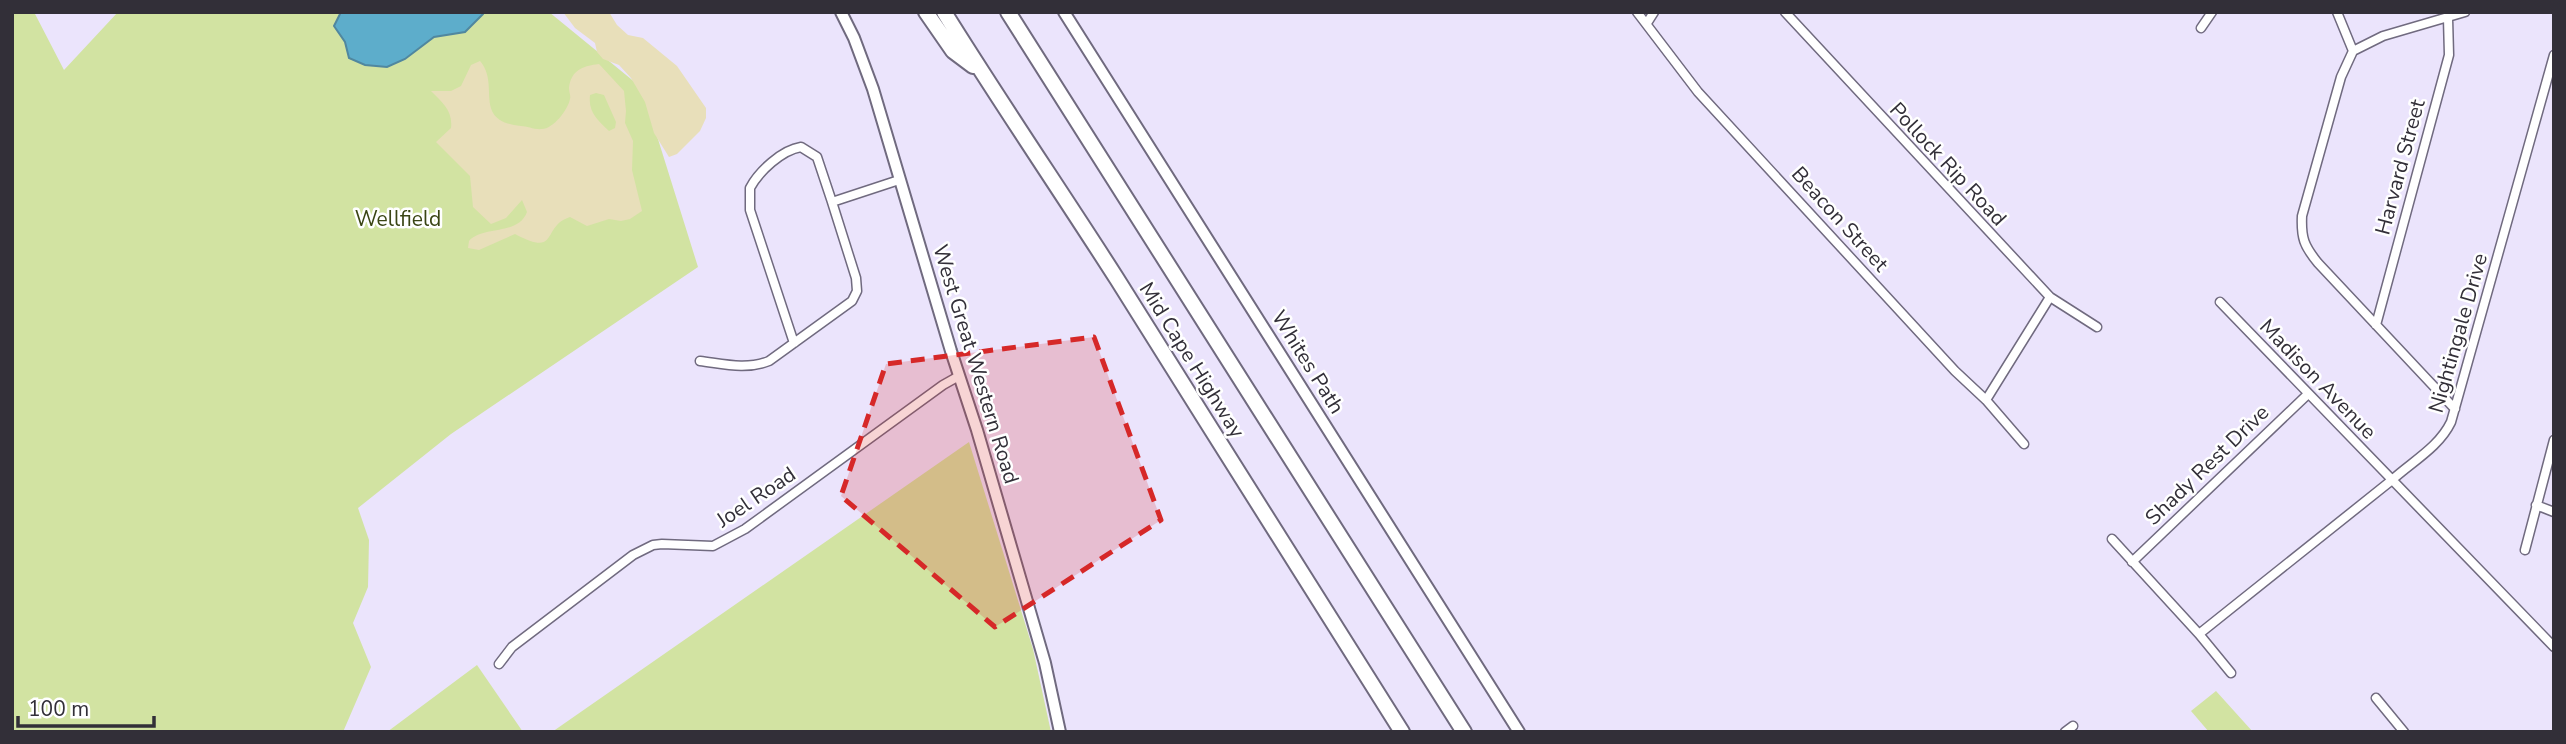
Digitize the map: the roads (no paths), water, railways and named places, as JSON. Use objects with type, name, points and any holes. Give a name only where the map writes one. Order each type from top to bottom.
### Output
[{"type":"highway","points":[[926,12],[953,51],[981,72]]},
{"type":"highway","name":"Mid Cape Highway","points":[[944,12],[1117,279],[1402,732]]},
{"type":"highway","name":"Mid Cape Highway","points":[[1008,12],[1464,732]]},
{"type":"street","name":"West Great Western Road","points":[[841,12],[855,38],[865,67],[977,430],[1050,681],[1060,732]]},
{"type":"street","name":"Whites Path","points":[[1064,12],[1519,732]]},
{"type":"street","name":"Beacon Street","points":[[1637,12],[1698,92],[2024,444]]},
{"type":"street","points":[[1647,23],[1654,12]]},
{"type":"street","name":"Pollock Rip Road","points":[[1785,12],[2050,298],[2096,327]]},
{"type":"street","points":[[2201,28],[2212,12]]},
{"type":"street","points":[[2337,12],[2353,51]]},
{"type":"street","points":[[2455,409],[2308,251],[2302,236],[2302,216],[2341,77],[2353,51],[2383,36],[2465,12]]},
{"type":"street","name":"Harvard Street","points":[[2376,325],[2449,55],[2448,18]]},
{"type":"street","name":"Nightingale Drive","points":[[2199,634],[2445,435],[2455,409],[2554,55]]},
{"type":"street","points":[[700,361],[744,367],[769,361],[794,343],[848,304],[855,296],[856,278],[817,157],[801,147],[790,149],[780,156],[750,188],[750,210],[794,343]]},
{"type":"street","points":[[832,202],[899,180]]},
{"type":"street","points":[[1986,400],[2050,298]]},
{"type":"street","name":"Madison Avenue","points":[[2220,302],[2554,647]]},
{"type":"street","name":"Joel Road","points":[[499,664],[512,646],[633,555],[653,545],[713,545],[724,541],[959,376]]},
{"type":"street","name":"Shady Rest Drive","points":[[2132,562],[2308,394]]},
{"type":"street","points":[[2525,550],[2554,440]]},
{"type":"street","points":[[2536,505],[2554,512]]},
{"type":"street","points":[[2112,539],[2231,673]]},
{"type":"street","points":[[2376,698],[2404,732]]},
{"type":"street","points":[[2065,732],[2073,726]]},
{"type":"water","points":[[341,12],[483,14],[465,32],[434,37],[405,59],[387,67],[365,65],[349,58],[345,42],[334,26]]},
{"type":"park label","name":"Wellfield","points":[[398,219]]}]
